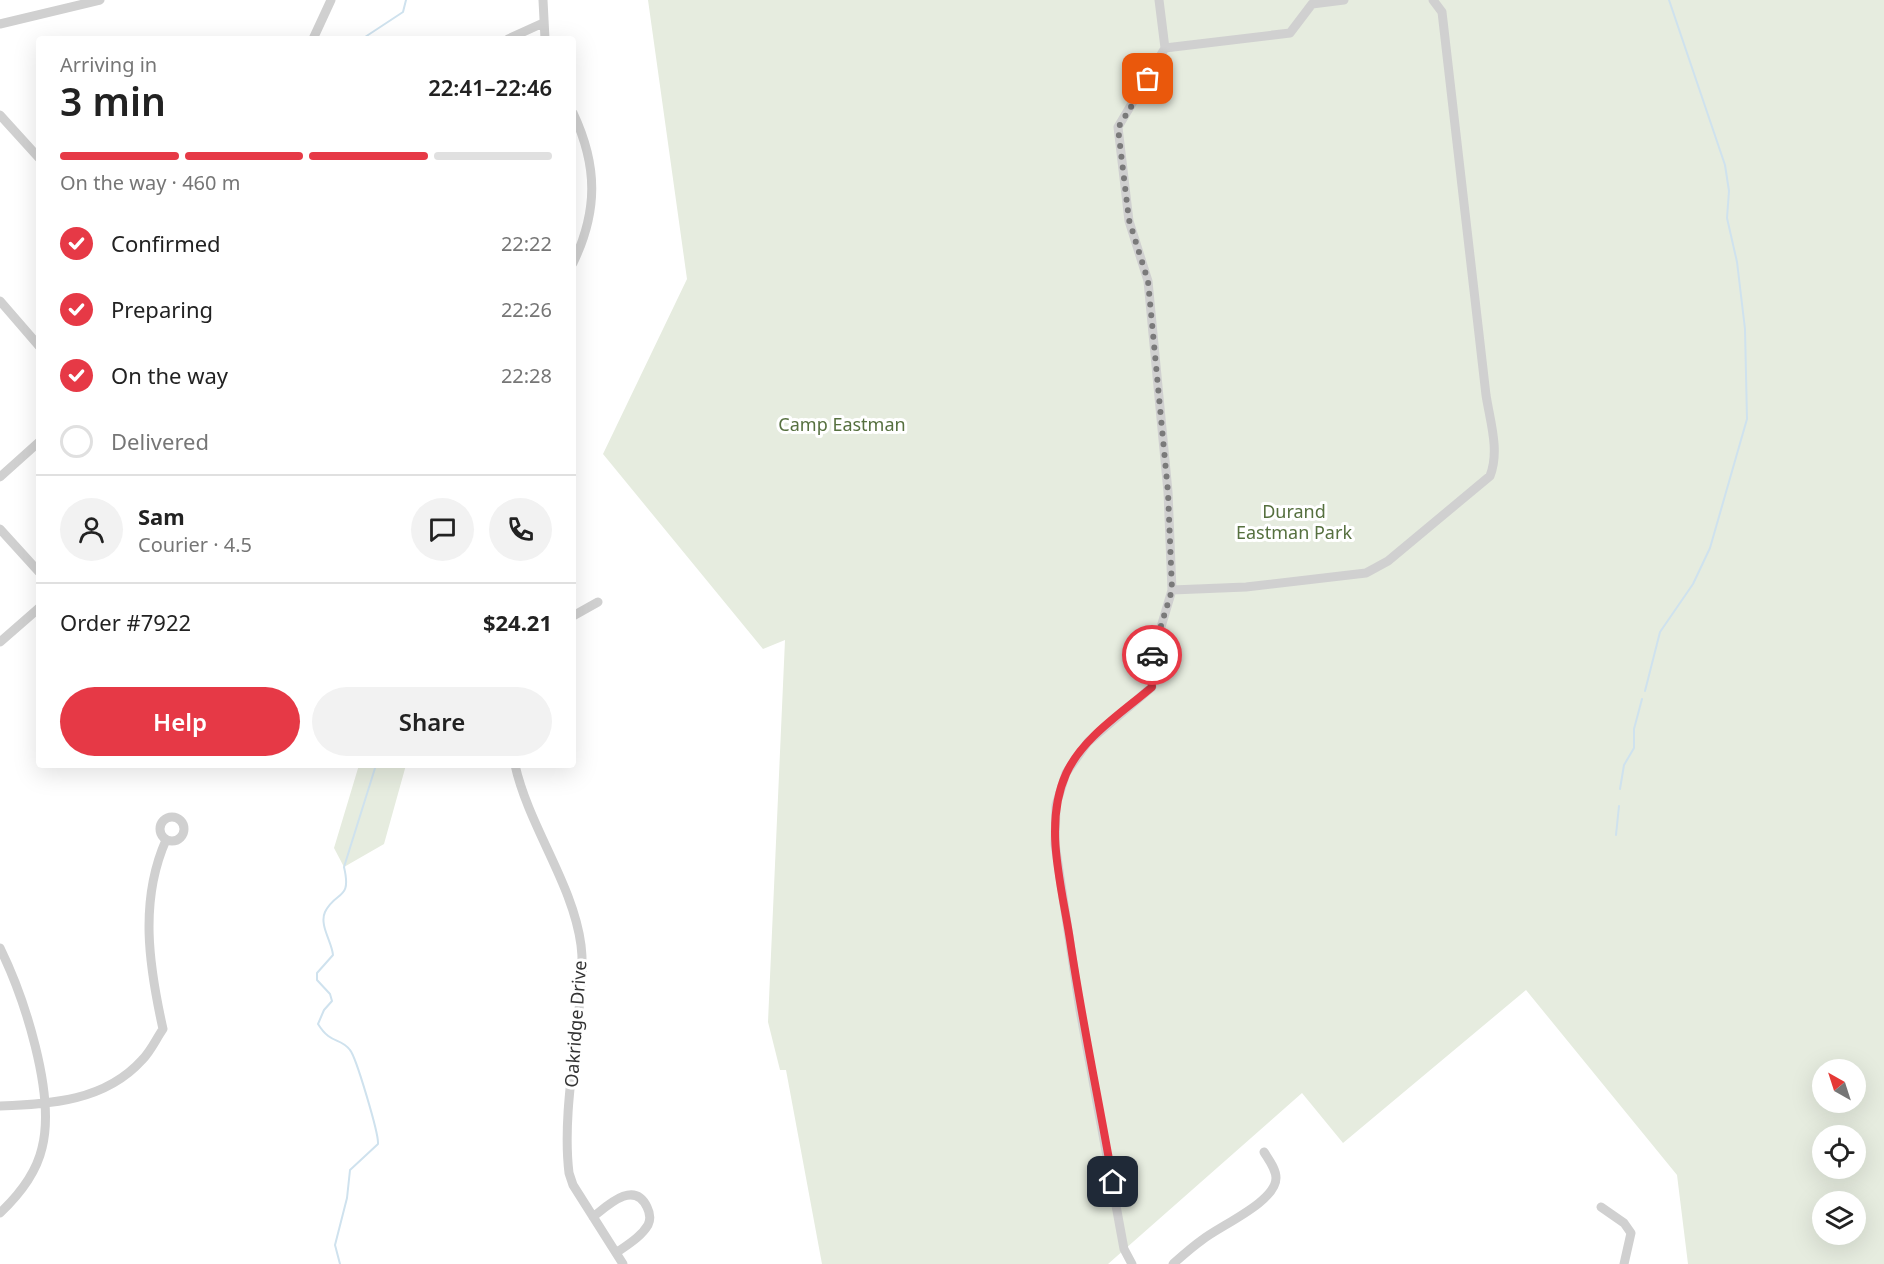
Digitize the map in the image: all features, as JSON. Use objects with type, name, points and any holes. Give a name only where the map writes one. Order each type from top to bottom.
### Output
[{"type":"street","points":[[0,24],[100,0]]},
{"type":"street","points":[[314,36],[331,0]]},
{"type":"street","points":[[543,0],[545,36]]},
{"type":"street","points":[[1132,1264],[1124,1249],[1080,1010],[1055,844],[1056,805],[1066,773],[1088,742],[1152,687],[1150,664],[1172,590],[1168,492],[1148,281],[1129,220],[1118,128],[1166,48],[1159,0]]},
{"type":"street","points":[[1166,48],[1290,33],[1312,4],[1344,0]]},
{"type":"street","points":[[1172,590],[1246,586],[1366,573],[1388,561],[1490,476],[1494,465],[1494,443],[1486,395],[1442,12],[1433,0]]},
{"type":"street","points":[[515,36],[543,23]]},
{"type":"street","points":[[0,115],[36,155]]},
{"type":"street","points":[[576,121],[589,158],[592,193],[586,237],[576,257]]},
{"type":"street","points":[[0,301],[36,343]]},
{"type":"street","points":[[0,477],[36,445]]},
{"type":"street","points":[[0,529],[36,569]]},
{"type":"street","points":[[576,614],[598,602]]},
{"type":"street","points":[[0,642],[36,611]]},
{"type":"street","name":"Oakridge Drive","points":[[516,768],[532,821],[572,909],[581,943],[582,977],[572,1079],[568,1163],[573,1185],[623,1264]]},
{"type":"street","points":[[0,1106],[44,1105],[84,1096],[118,1080],[144,1059],[163,1029],[149,956],[148,929],[155,874],[166,840]]},
{"type":"street","points":[[0,948],[16,984],[32,1032],[44,1105],[45,1128],[43,1148],[36,1166],[25,1185],[0,1212]]},
{"type":"street","points":[[1173,1264],[1201,1240],[1260,1202],[1272,1189],[1276,1178],[1274,1167],[1264,1152]]},
{"type":"street","points":[[593,1217],[615,1200],[629,1194],[639,1197],[647,1207],[650,1220],[647,1227],[616,1253]]},
{"type":"street","points":[[1601,1207],[1624,1223],[1631,1233],[1624,1264]]},
{"type":"green space","name":"Durand Eastman Park","points":[[648,0],[1884,0],[1884,1264],[1688,1264],[1677,1175],[1526,990],[1343,1143],[1302,1093],[1108,1264],[822,1264],[786,1070],[780,1070],[768,1022],[785,640],[763,649],[603,454],[687,279]]},
{"type":"green space","points":[[358,768],[405,768],[384,844],[344,867],[334,848]]},
{"type":"waterway","points":[[367,36],[403,12],[406,0]]},
{"type":"waterway","points":[[1645,691],[1660,632],[1693,584],[1710,548],[1747,419],[1745,329],[1737,262],[1727,218],[1729,191],[1725,165],[1669,0]]},
{"type":"waterway","points":[[1620,789],[1624,765],[1634,748],[1634,729],[1642,699]]},
{"type":"waterway","points":[[340,1264],[335,1245],[347,1198],[350,1170],[378,1144],[362,1080],[353,1056],[343,1043],[327,1035],[318,1024],[324,1010],[332,1001],[330,994],[317,980],[317,973],[333,955],[325,928],[325,912],[329,905],[342,894],[346,885],[344,867],[375,768]]},
{"type":"waterway","points":[[1616,835],[1619,806]]},
{"type":"way so far","points":[[1148,79],[1118,128],[1129,220],[1148,281],[1168,492],[1172,590],[1152,655]]},
{"type":"route","points":[[1113,1182],[1080,1010],[1055,844],[1056,805],[1066,773],[1088,742],[1152,687],[1150,664],[1152,655]]},
{"type":"park label","name":"Camp Eastman","points":[[842,425]]}]
